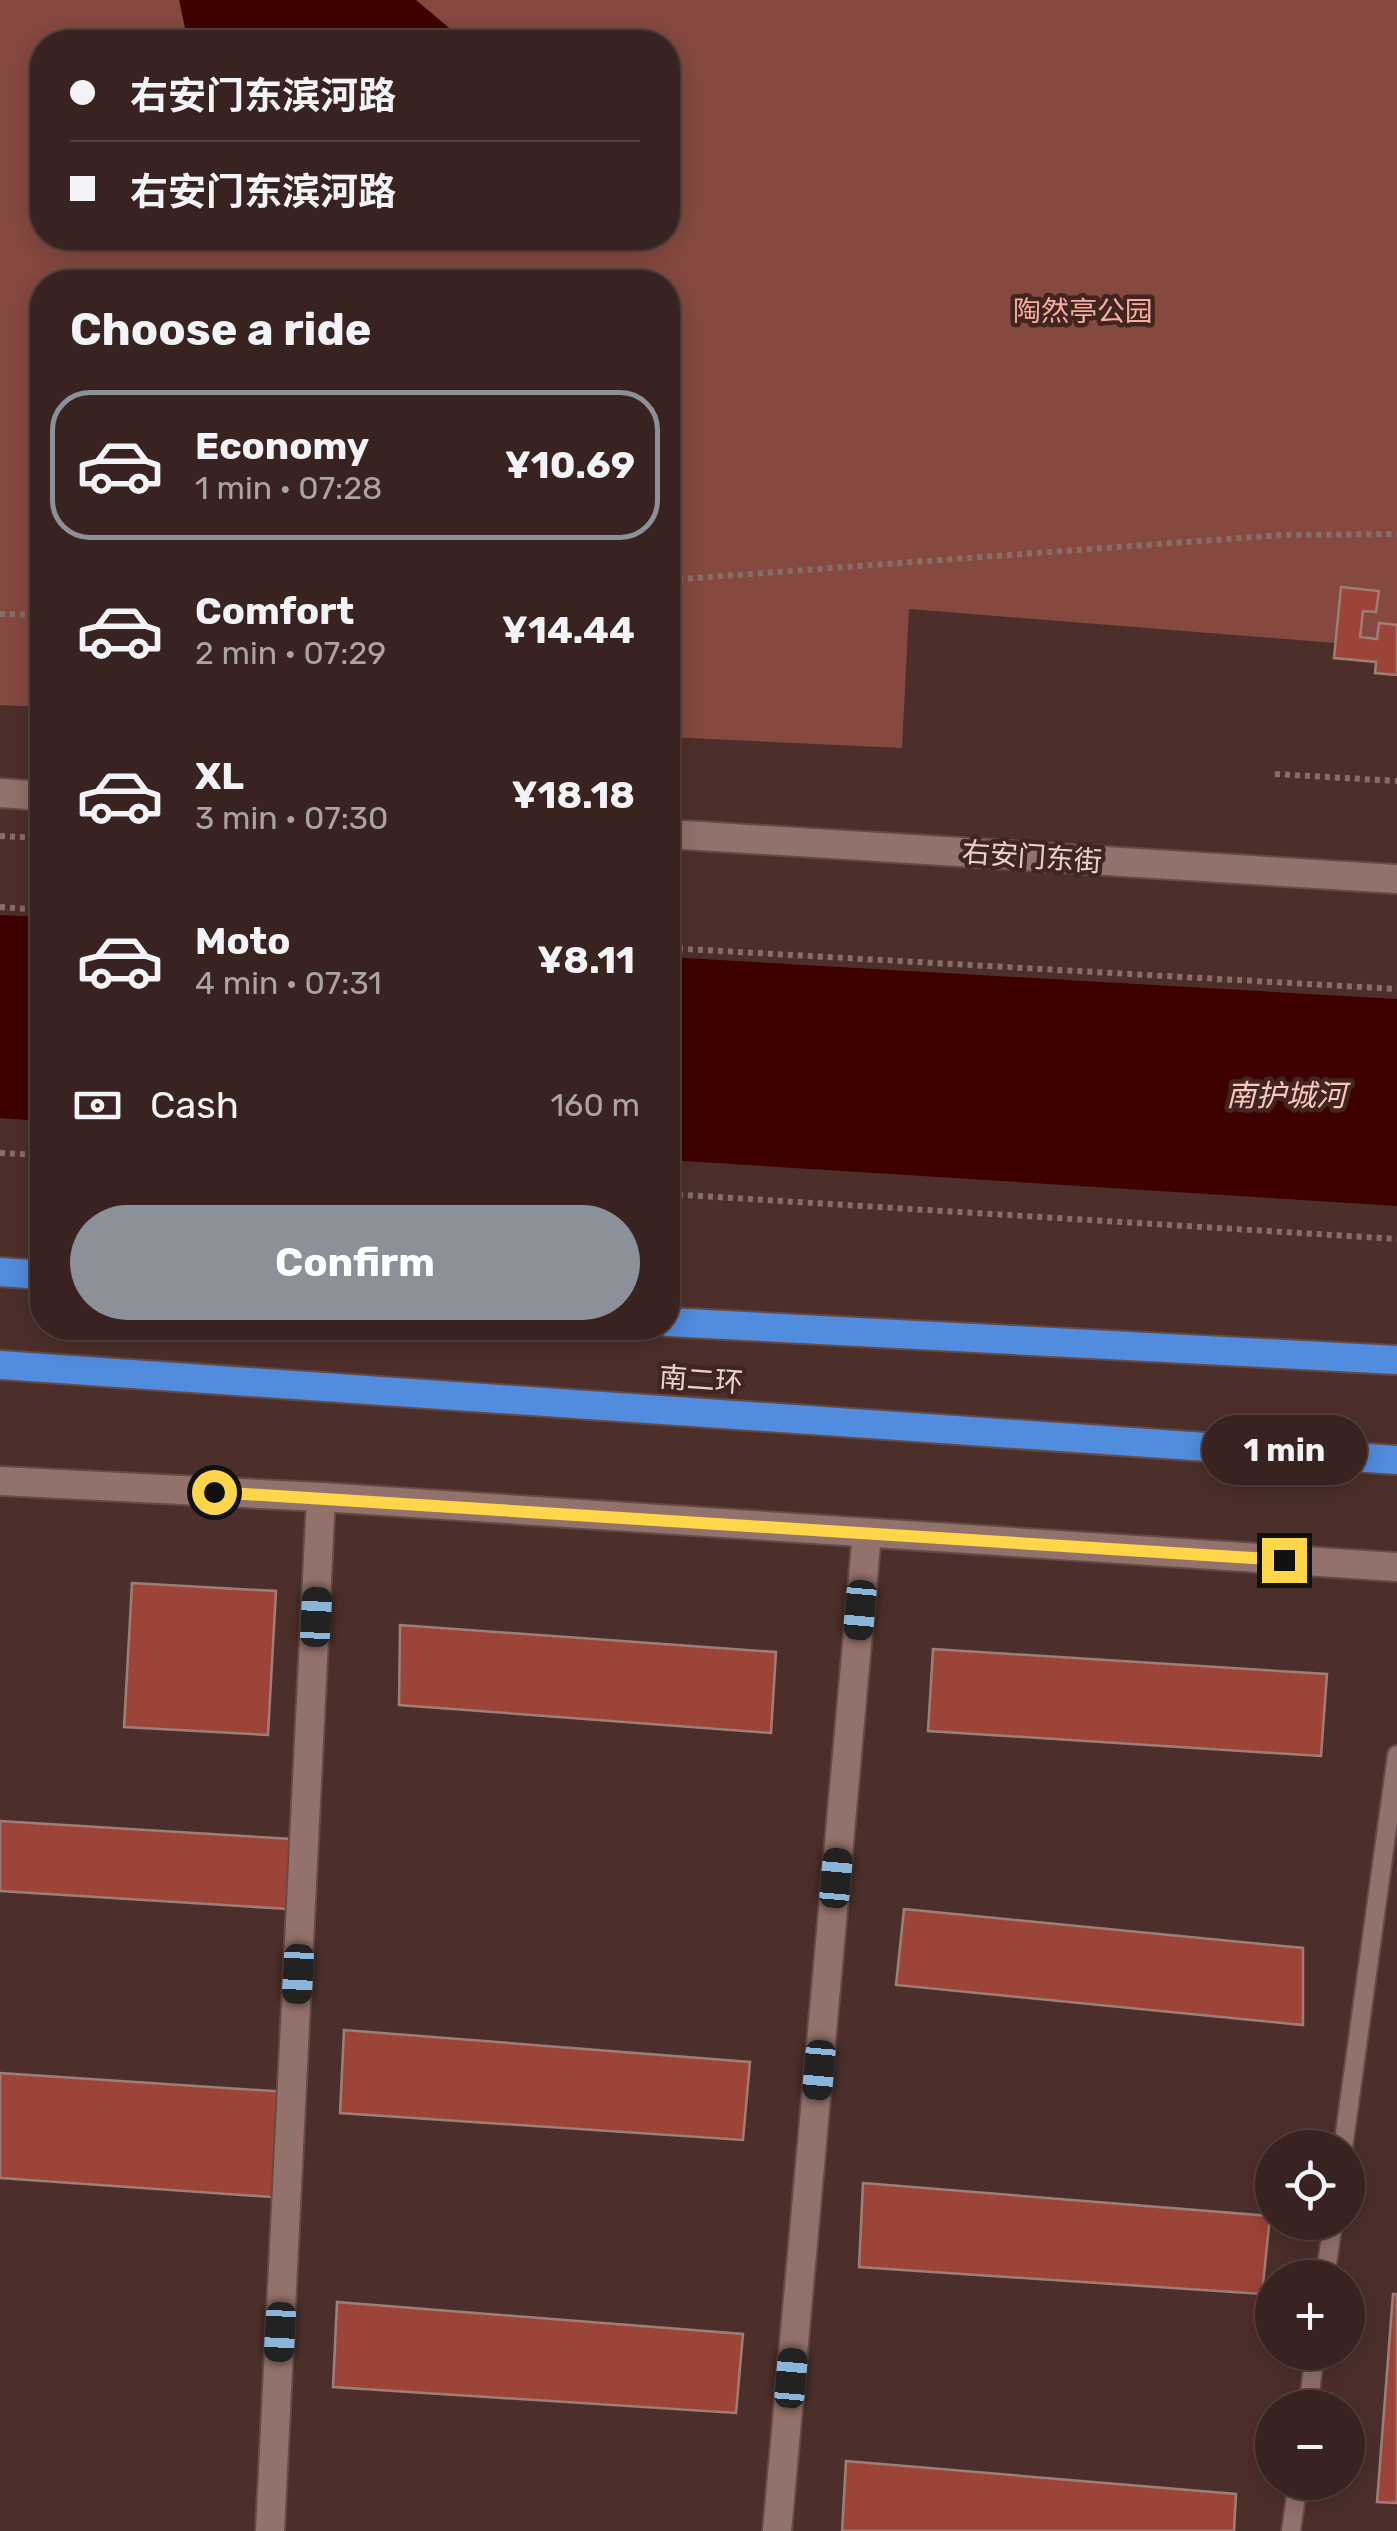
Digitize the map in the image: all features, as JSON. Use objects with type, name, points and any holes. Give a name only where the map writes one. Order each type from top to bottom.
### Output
[{"type":"highway","points":[[0,1272],[30,1274]]},
{"type":"highway","name":"南二环","points":[[680,1323],[1397,1360]]},
{"type":"highway","name":"南二环","points":[[0,1365],[1397,1460]]},
{"type":"street","points":[[0,794],[30,795]]},
{"type":"street","name":"右安门东街","points":[[680,835],[1397,879]]},
{"type":"street","points":[[0,1481],[322,1497],[1397,1567]]},
{"type":"street","points":[[270,2531],[322,1497]]},
{"type":"street","points":[[777,2531],[868,1533]]},
{"type":"lane","points":[[1345,2130],[1397,1755]]},
{"type":"lane","points":[[1291,2531],[1295,2500]]},
{"type":"path","points":[[680,579],[1282,535],[1397,534]]},
{"type":"path","points":[[0,614],[30,615]]},
{"type":"path","points":[[1276,774],[1397,781]]},
{"type":"path","points":[[0,836],[30,837]]},
{"type":"path","points":[[0,907],[30,909]]},
{"type":"path","points":[[680,949],[1397,990]]},
{"type":"path","points":[[0,1152],[30,1154]]},
{"type":"path","points":[[680,1195],[1397,1240]]},
{"type":"green space","name":"陶然亭公园","points":[[0,0],[1397,0],[1397,648],[909,609],[902,748],[680,738],[680,270],[30,270],[30,706],[0,705]]},
{"type":"water","points":[[179,0],[416,0],[452,30],[185,30]]},
{"type":"water","points":[[0,915],[30,916],[30,1120],[0,1118]]},
{"type":"water","name":"南护城河","points":[[680,958],[1397,999],[1397,1206],[680,1161]]},
{"type":"building","points":[[1341,587],[1379,591],[1376,612],[1363,611],[1360,637],[1377,639],[1379,623],[1397,625],[1397,675],[1375,673],[1376,662],[1334,658]]},
{"type":"building","points":[[132,1583],[276,1591],[268,1735],[124,1727]]},
{"type":"building","points":[[400,1625],[776,1652],[771,1733],[399,1705]]},
{"type":"building","points":[[933,1649],[1327,1674],[1321,1756],[928,1731]]},
{"type":"building","points":[[0,1821],[292,1839],[288,1909],[0,1891]]},
{"type":"building","points":[[904,1909],[1303,1948],[1303,2025],[896,1985]]},
{"type":"building","points":[[344,2030],[750,2062],[743,2140],[340,2113]]},
{"type":"building","points":[[0,2073],[288,2092],[285,2198],[0,2178]]},
{"type":"building","points":[[863,2183],[1255,2215],[1255,2240],[1268,2240],[1265,2260],[1255,2260],[1255,2294],[859,2267]]},
{"type":"building","points":[[1393,2294],[1397,2294],[1397,2503],[1377,2502]]},
{"type":"building","points":[[337,2302],[743,2334],[736,2413],[333,2387]]},
{"type":"building","points":[[846,2461],[1236,2494],[1234,2531],[842,2531]]},
{"type":"route","points":[[214,1492],[1284,1560]]}]
